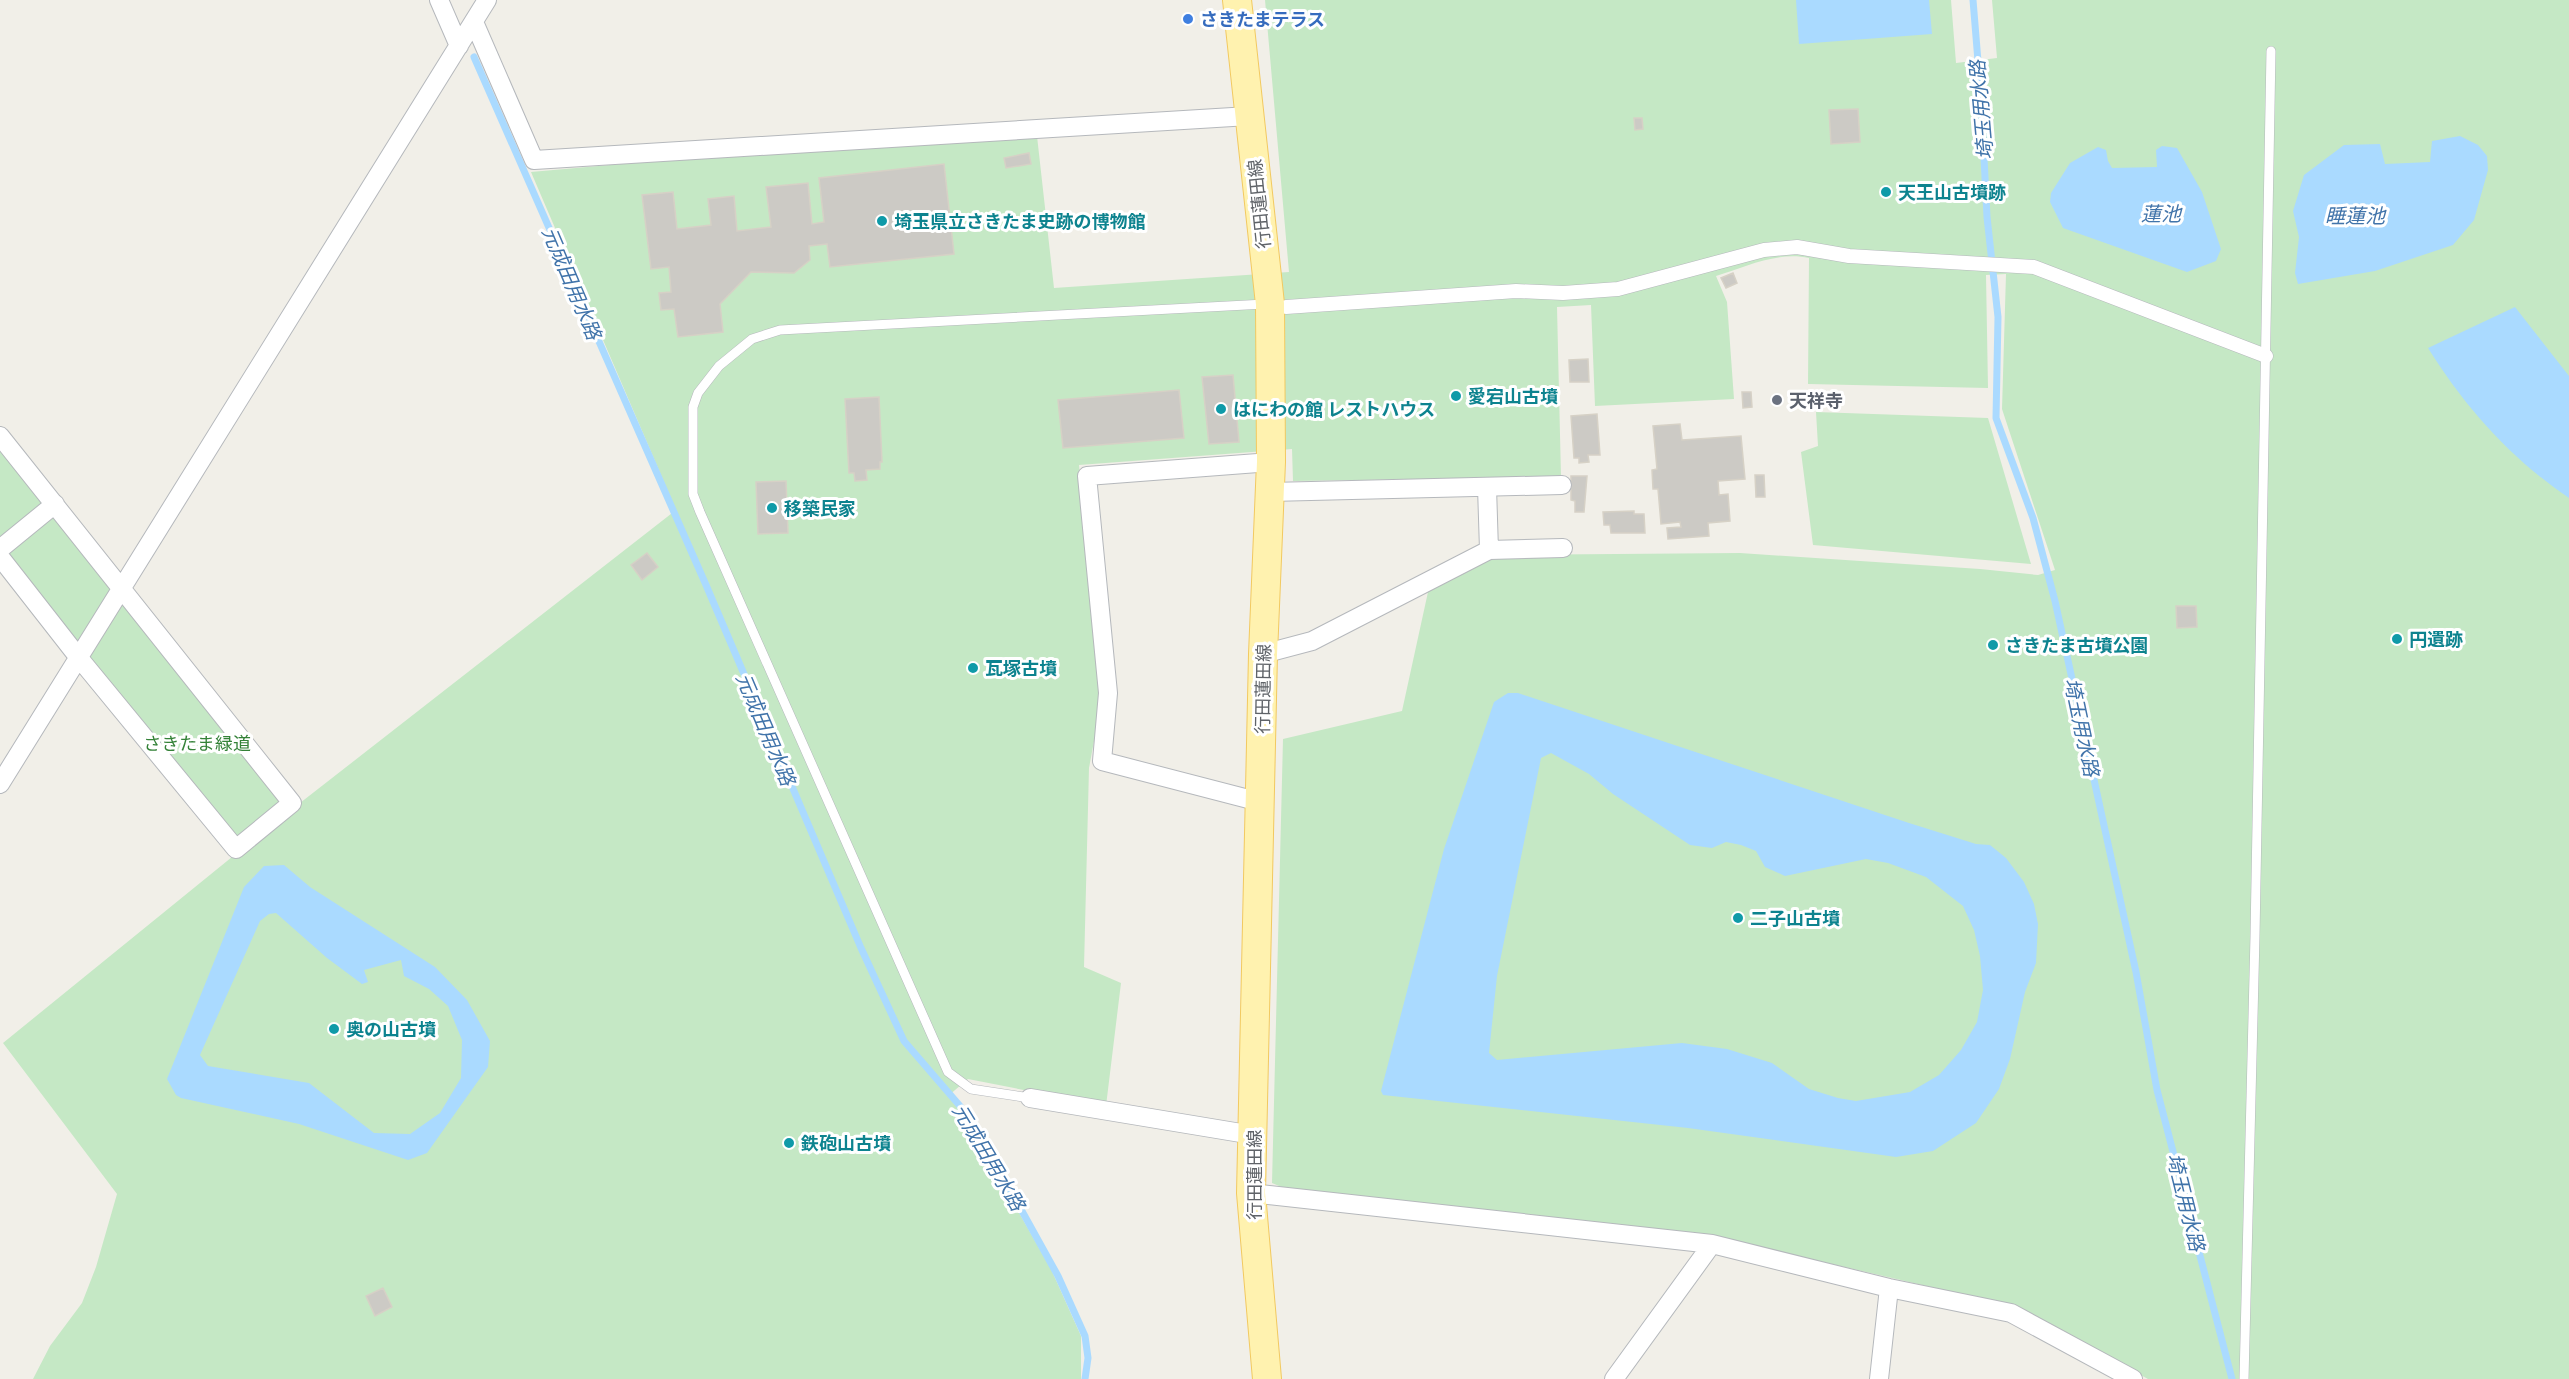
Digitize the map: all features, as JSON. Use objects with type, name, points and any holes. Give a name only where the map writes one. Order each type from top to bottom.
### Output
[{"type":"main road","name":"行田蓮田線","points":[[1236,0],[1249,116],[1278,306],[1263,654],[1251,1193],[1267,1379]]},
{"type":"street","points":[[439,0],[459,46]]},
{"type":"street","points":[[0,784],[487,0]]},
{"type":"street","points":[[474,22],[534,160],[1249,116]]},
{"type":"street","points":[[1278,306],[1515,291],[1563,293],[1618,289],[1764,250],[1797,247],[1849,256],[2034,267],[2266,356]]},
{"type":"street","points":[[0,436],[292,803],[236,849],[79,658],[0,557]]},
{"type":"street","points":[[1260,802],[1102,761],[1108,693],[1087,476],[1270,462]]},
{"type":"street","points":[[1270,492],[1562,485]]},
{"type":"street","points":[[1486,487],[1490,550]]},
{"type":"street","points":[[0,549],[55,504]]},
{"type":"street","points":[[1263,654],[1312,641],[1490,550],[1563,548]]},
{"type":"street","points":[[1030,1098],[1253,1135]]},
{"type":"street","points":[[1251,1193],[1712,1244],[1889,1288],[2011,1313],[2133,1379]]},
{"type":"street","points":[[1614,1379],[1712,1244]]},
{"type":"street","points":[[1879,1379],[1889,1288]]},
{"type":"lane","points":[[2244,1379],[2271,51]]},
{"type":"lane","points":[[1030,1098],[971,1089],[948,1072],[693,494],[693,407],[698,393],[719,366],[752,339],[780,330],[1278,306]]},
{"type":"green space","name":"さきたま古墳公園","points":[[1265,0],[1951,0],[1956,63],[1997,58],[1992,0],[2569,0],[2569,1379],[2148,1379],[2017,1307],[1711,1236],[1500,1211],[1291,1191],[1272,1183],[1283,739],[1402,711],[1428,592],[1496,555],[1740,553],[2038,575],[2055,570],[2002,409],[2006,274],[1986,275],[1988,388],[1808,384],[1809,258],[1797,256],[1774,258],[1716,276],[1727,302],[1734,399],[1595,406],[1591,305],[1557,307],[1561,477],[1293,481],[1292,449],[1079,465],[1102,698],[1089,768],[1084,967],[1121,983],[1106,1106],[968,1079],[948,1096],[964,1116],[1051,1269],[1081,1336],[1081,1379],[33,1379],[50,1346],[82,1303],[96,1267],[117,1194],[3,1043],[232,857],[0,566],[0,429],[300,803],[676,510],[531,172],[766,151],[1037,136],[1054,288],[1289,272]]},
{"type":"green space","points":[[1816,412],[1988,418],[2031,564],[1813,545],[1801,452],[1818,446]]},
{"type":"water","points":[[1796,0],[1929,0],[1932,34],[1799,44]]},
{"type":"water","name":"睡蓮池","points":[[2460,136],[2478,145],[2487,156],[2488,170],[2474,220],[2453,245],[2375,271],[2298,284],[2295,273],[2299,237],[2293,211],[2304,175],[2344,145],[2380,144],[2385,164],[2430,162],[2432,141]]},
{"type":"water","name":"蓮池","points":[[2162,146],[2177,148],[2202,192],[2221,249],[2216,261],[2187,272],[2063,228],[2050,202],[2051,193],[2070,163],[2098,147],[2106,150],[2112,168],[2157,167],[2156,150]]},
{"type":"water","points":[[2515,307],[2569,376],[2569,498],[2527,466],[2490,430],[2457,391],[2428,348]]},
{"type":"water","points":[[1508,693],[1518,693],[1909,823],[1976,844],[1990,845],[2006,858],[2024,882],[2034,904],[2038,924],[2036,963],[2025,992],[2010,1059],[1999,1089],[1976,1123],[1933,1151],[1896,1157],[1688,1128],[1383,1095],[1381,1091],[1444,849],[1494,702]],"holes":[[[1551,753],[1589,774],[1613,794],[1690,845],[1712,848],[1726,842],[1741,845],[1756,851],[1765,867],[1785,876],[1866,859],[1888,863],[1926,877],[1963,906],[1974,930],[1980,956],[1983,990],[1977,1022],[1961,1050],[1939,1075],[1910,1092],[1856,1101],[1809,1089],[1772,1063],[1727,1049],[1682,1043],[1497,1060],[1489,1053],[1497,976],[1541,758]]]},
{"type":"water","points":[[284,865],[310,887],[435,967],[467,1000],[490,1041],[488,1067],[427,1153],[408,1160],[299,1124],[176,1095],[167,1079],[244,887],[264,866]],"holes":[[[276,913],[327,958],[362,984],[368,982],[364,970],[401,960],[404,976],[429,989],[448,1006],[462,1040],[461,1078],[440,1113],[410,1134],[374,1133],[309,1083],[208,1066],[200,1055],[260,921],[269,914]]]},
{"type":"building","points":[[1858,109],[1860,142],[1831,144],[1829,110]]},
{"type":"building","points":[[1634,118],[1642,118],[1643,129],[1635,130]]},
{"type":"building","points":[[1029,153],[1031,164],[1006,168],[1004,158]]},
{"type":"building","points":[[944,164],[954,254],[830,267],[827,244],[809,246],[810,260],[794,273],[751,272],[720,304],[723,332],[678,337],[674,309],[661,310],[659,293],[671,292],[669,267],[651,269],[642,195],[673,192],[677,229],[711,225],[708,199],[734,196],[737,231],[771,227],[766,187],[808,183],[812,224],[824,222],[819,178]]},
{"type":"building","points":[[1733,273],[1737,283],[1726,288],[1721,278]]},
{"type":"building","points":[[1588,359],[1589,382],[1570,382],[1569,360]]},
{"type":"building","name":"はにわの館 レストハウス","points":[[1233,375],[1239,442],[1209,444],[1202,377]]},
{"type":"building","points":[[1179,390],[1184,438],[1063,448],[1058,400]]},
{"type":"building","points":[[1742,392],[1751,392],[1752,407],[1743,408]]},
{"type":"building","points":[[879,397],[882,462],[880,462],[880,469],[866,470],[867,480],[855,481],[854,473],[849,473],[845,399]]},
{"type":"building","points":[[1597,414],[1600,455],[1588,455],[1589,462],[1579,463],[1579,458],[1574,458],[1571,416]]},
{"type":"building","points":[[1680,424],[1682,440],[1741,436],[1745,479],[1718,481],[1719,495],[1728,494],[1730,521],[1708,523],[1709,536],[1668,539],[1667,528],[1681,527],[1680,522],[1661,524],[1658,489],[1653,489],[1652,470],[1657,469],[1653,426]]},
{"type":"building","points":[[1755,475],[1764,475],[1765,497],[1756,497]]},
{"type":"building","points":[[1571,476],[1587,476],[1584,512],[1575,512],[1575,501],[1571,500]]},
{"type":"building","name":"移築民家","points":[[786,481],[788,533],[758,534],[756,482]]},
{"type":"building","points":[[1634,511],[1634,514],[1644,514],[1645,533],[1611,533],[1610,525],[1604,525],[1603,512]]},
{"type":"building","points":[[647,553],[658,567],[642,580],[631,565]]},
{"type":"building","points":[[2176,606],[2196,606],[2197,627],[2177,628]]},
{"type":"building","points":[[383,1288],[392,1307],[375,1316],[366,1296]]},
{"type":"waterway","name":"埼玉用水路","points":[[1973,0],[1987,217],[1998,317],[1996,418],[2033,518],[2055,601],[2136,972],[2157,1090],[2232,1379]]},
{"type":"waterway","name":"元成田用水路","points":[[474,57],[706,585],[861,948],[904,1041],[960,1106],[987,1148],[1058,1276],[1085,1336],[1088,1358],[1085,1379]]},
{"type":"place","name":"さきたまテラス","points":[[1188,19]]},
{"type":"place","name":"天王山古墳跡","points":[[1886,192]]},
{"type":"place","name":"埼玉県立さきたま史跡の博物館","points":[[882,221]]},
{"type":"place","name":"愛宕山古墳","points":[[1456,396]]},
{"type":"place","name":"天祥寺","points":[[1777,400]]},
{"type":"place","name":"はにわの館 レストハウス","points":[[1221,409]]},
{"type":"place","name":"移築民家","points":[[772,508]]},
{"type":"place","name":"円遺跡","points":[[2397,639]]},
{"type":"place","name":"さきたま古墳公園","points":[[1993,645]]},
{"type":"place","name":"瓦塚古墳","points":[[973,668]]},
{"type":"place","name":"二子山古墳","points":[[1738,918]]},
{"type":"place","name":"奥の山古墳","points":[[334,1029]]},
{"type":"place","name":"鉄砲山古墳","points":[[789,1143]]},
{"type":"park label","name":"さきたま緑道","points":[[197,743]]}]
